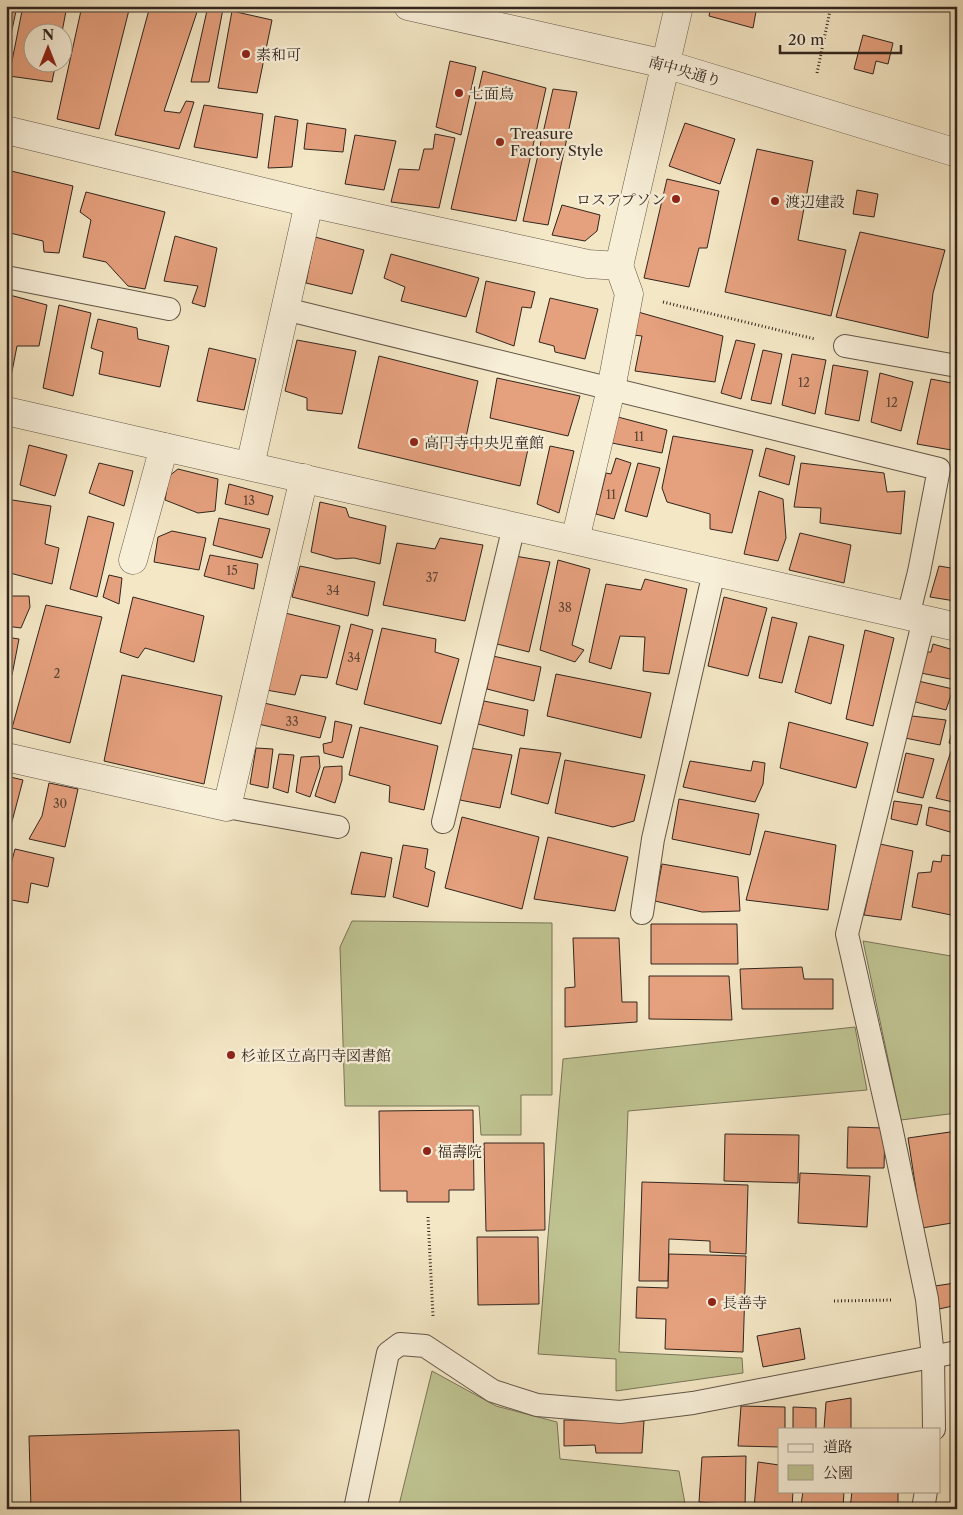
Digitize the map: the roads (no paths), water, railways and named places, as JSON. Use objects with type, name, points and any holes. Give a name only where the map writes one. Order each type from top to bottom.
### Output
[{"type":"street","name":"南中央通り","points":[[408,6],[666,64],[957,153]]},
{"type":"street","points":[[575,540],[611,390],[629,294],[619,266],[678,6]]},
{"type":"street","points":[[6,130],[309,202],[588,264],[619,266]]},
{"type":"street","points":[[250,466],[309,202]]},
{"type":"street","points":[[6,411],[957,627]]},
{"type":"street","points":[[133,560],[164,447]]},
{"type":"street","points":[[6,757],[227,807],[304,478]]},
{"type":"lane","points":[[6,277],[169,309]]},
{"type":"lane","points":[[285,309],[948,471],[919,572],[916,618],[847,934],[892,1127],[927,1299],[933,1356],[934,1428]]},
{"type":"lane","points":[[845,346],[957,366]]},
{"type":"lane","points":[[443,822],[514,526]]},
{"type":"lane","points":[[642,913],[653,839],[714,572]]},
{"type":"lane","points":[[227,807],[338,827]]},
{"type":"lane","points":[[355,1509],[388,1353],[400,1344],[425,1346],[493,1391],[537,1405],[620,1412],[693,1403],[957,1352]]},
{"type":"lane","points":[[923,1509],[926,1492]]},
{"type":"place","name":"素和可","points":[[246,54]]},
{"type":"place","name":"七面鳥","points":[[459,93]]},
{"type":"place","name":"Treasure Factory Style","points":[[500,142]]},
{"type":"place","name":"ロスアプソン","points":[[676,199]]},
{"type":"place","name":"渡辺建設","points":[[775,201]]},
{"type":"place","name":"高円寺中央児童館","points":[[414,442]]},
{"type":"place","name":"杉並区立高円寺図書館","points":[[231,1055]]},
{"type":"place","name":"福壽院","points":[[427,1151]]},
{"type":"place","name":"長善寺","points":[[712,1302]]}]
